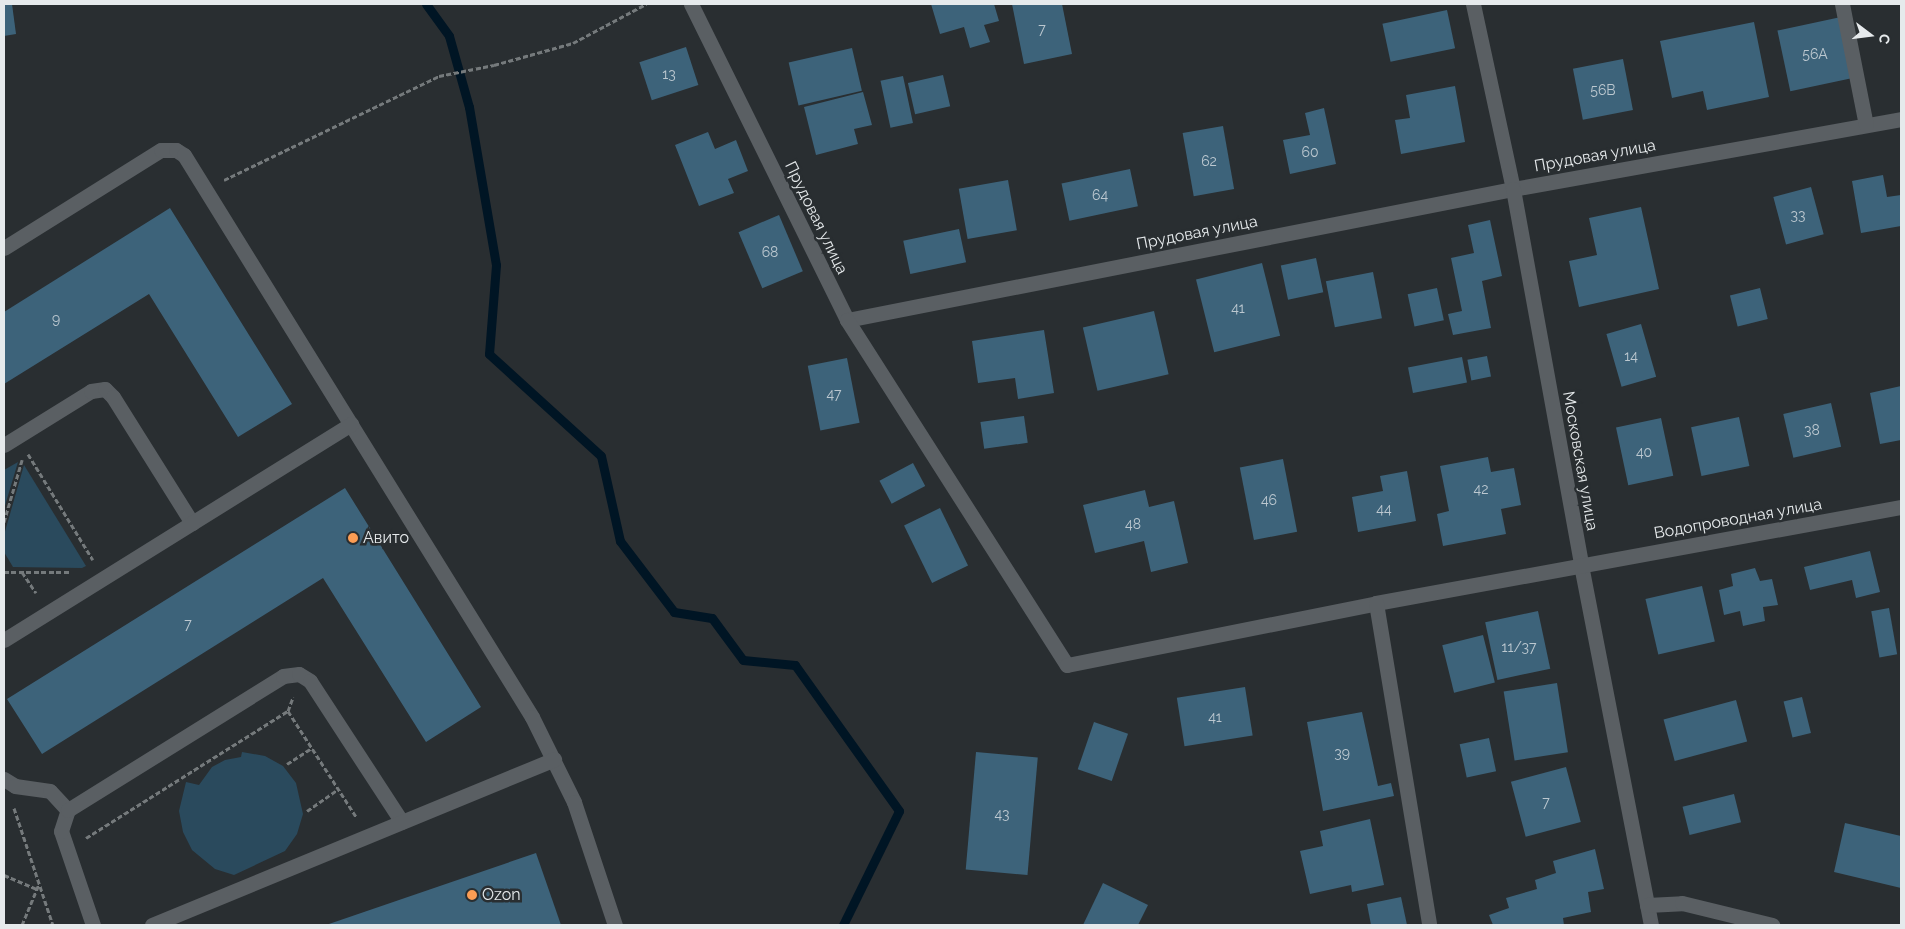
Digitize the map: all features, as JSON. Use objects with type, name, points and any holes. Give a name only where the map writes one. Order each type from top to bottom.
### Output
[{"type":"street","name":"Прудовая улица","points":[[691,4],[848,320],[1513,189],[1901,119]]},
{"type":"street","name":"Московская улица","points":[[1473,4],[1513,189],[1581,565],[1651,925]]},
{"type":"street","points":[[1842,4],[1866,126]]},
{"type":"street","points":[[4,248],[161,150],[176,150],[184,156],[532,717],[574,802],[615,925]]},
{"type":"street","name":"Водопроводная улица","points":[[848,320],[1067,665],[1376,603],[1901,507]]},
{"type":"street","points":[[4,445],[91,391],[106,389],[113,396],[192,524]]},
{"type":"street","points":[[4,640],[351,424]]},
{"type":"street","points":[[1376,603],[1429,924]]},
{"type":"street","points":[[93,925],[61,831],[68,810],[283,676],[299,674],[310,681],[402,822]]},
{"type":"street","points":[[152,925],[554,759]]},
{"type":"street","points":[[4,780],[16,786],[50,791],[68,810]]},
{"type":"street","points":[[1647,905],[1682,903],[1772,925]]},
{"type":"path","points":[[206,189],[439,76],[494,65],[574,44],[646,4]]},
{"type":"path","points":[[4,522],[25,450],[101,573],[112,573]]},
{"type":"path","points":[[4,572],[72,572]]},
{"type":"path","points":[[67,850],[288,711],[299,674]]},
{"type":"path","points":[[288,711],[369,836]]},
{"type":"path","points":[[287,764],[312,748]]},
{"type":"path","points":[[307,810],[339,789]]},
{"type":"path","points":[[12,802],[53,925]]},
{"type":"path","points":[[4,875],[37,889]]},
{"type":"path","points":[[22,925],[39,884]]},
{"type":"shaded area","points":[[18,462],[4,509],[4,470]]},
{"type":"shaded area","points":[[24,465],[86,566],[82,568],[13,567],[4,552],[4,535]]},
{"type":"shaded area","points":[[242,752],[265,756],[283,766],[296,783],[303,814],[297,834],[285,851],[234,875],[215,869],[192,850],[183,832],[179,811],[186,782],[199,785],[212,767],[225,760],[241,757]]},
{"type":"building","points":[[4,4],[12,4],[16,34],[4,36]]},
{"type":"building","points":[[931,4],[994,4],[999,21],[984,25],[990,42],[970,48],[964,27],[940,34]]},
{"type":"building","points":[[1012,4],[1062,4],[1072,54],[1024,64]]},
{"type":"building","points":[[1447,10],[1455,48],[1391,62],[1382,24]]},
{"type":"building","points":[[1841,17],[1854,78],[1790,91],[1777,31]]},
{"type":"building","points":[[1754,22],[1769,97],[1707,110],[1703,91],[1672,98],[1660,41]]},
{"type":"building","points":[[686,47],[698,85],[652,100],[639,62]]},
{"type":"building","points":[[852,48],[862,91],[799,105],[789,63]]},
{"type":"building","points":[[1623,59],[1633,110],[1583,120],[1573,69]]},
{"type":"building","points":[[943,75],[950,106],[915,114],[908,83]]},
{"type":"building","points":[[903,76],[913,123],[890,128],[881,81]]},
{"type":"building","points":[[1455,86],[1465,142],[1401,154],[1395,120],[1410,118],[1406,95]]},
{"type":"building","points":[[863,92],[872,125],[854,129],[858,144],[816,155],[804,107]]},
{"type":"building","points":[[1324,108],[1336,164],[1290,174],[1283,140],[1310,135],[1305,113]]},
{"type":"building","points":[[1223,126],[1234,189],[1194,196],[1183,133]]},
{"type":"building","points":[[708,132],[715,149],[736,140],[748,171],[728,179],[734,193],[699,206],[675,145]]},
{"type":"building","points":[[1130,169],[1138,206],[1069,221],[1062,184]]},
{"type":"building","points":[[1883,175],[1887,197],[1901,195],[1901,226],[1861,233],[1852,181]]},
{"type":"building","points":[[1008,180],[1017,230],[968,239],[959,189]]},
{"type":"building","points":[[1811,187],[1824,234],[1786,244],[1773,197]]},
{"type":"building","points":[[1641,207],[1659,289],[1579,307],[1569,261],[1597,255],[1589,218]]},
{"type":"building","points":[[170,208],[292,404],[238,437],[149,294],[4,384],[4,312]]},
{"type":"building","points":[[779,215],[803,271],[762,288],[738,232]]},
{"type":"building","points":[[1490,220],[1502,276],[1482,281],[1491,328],[1453,335],[1448,314],[1462,311],[1451,258],[1474,253],[1468,225]]},
{"type":"building","points":[[959,229],[966,262],[910,274],[903,241]]},
{"type":"building","points":[[1316,258],[1323,292],[1288,300],[1281,265]]},
{"type":"building","points":[[1262,263],[1280,336],[1214,352],[1196,279]]},
{"type":"building","points":[[1373,272],[1382,318],[1335,327],[1326,281]]},
{"type":"building","points":[[1437,288],[1444,320],[1415,327],[1408,294]]},
{"type":"building","points":[[1760,288],[1768,319],[1738,327],[1730,295]]},
{"type":"building","points":[[1154,311],[1169,374],[1097,391],[1083,327]]},
{"type":"building","points":[[1641,324],[1656,377],[1622,387],[1606,334]]},
{"type":"building","points":[[1044,330],[1054,393],[1018,399],[1015,378],[978,383],[972,341]]},
{"type":"building","points":[[1487,356],[1491,377],[1471,380],[1467,360]]},
{"type":"building","points":[[1462,357],[1467,383],[1413,393],[1408,367]]},
{"type":"building","points":[[847,358],[860,423],[820,430],[808,366]]},
{"type":"building","points":[[1901,386],[1901,440],[1880,444],[1870,393]]},
{"type":"building","points":[[1831,403],[1841,447],[1793,458],[1783,414]]},
{"type":"building","points":[[1024,416],[1028,443],[984,449],[980,422]]},
{"type":"building","points":[[1739,417],[1749,466],[1701,476],[1691,427]]},
{"type":"building","points":[[1661,418],[1673,476],[1628,485],[1616,428]]},
{"type":"building","points":[[1488,457],[1491,472],[1514,468],[1521,505],[1501,509],[1506,534],[1443,546],[1437,514],[1449,511],[1440,466]]},
{"type":"building","points":[[1283,459],[1297,532],[1254,540],[1240,467]]},
{"type":"building","points":[[913,463],[925,486],[892,504],[879,481]]},
{"type":"building","points":[[1407,471],[1416,521],[1358,532],[1352,497],[1383,491],[1380,476]]},
{"type":"building","points":[[345,488],[481,707],[426,742],[323,578],[42,754],[7,699]]},
{"type":"building","points":[[1145,490],[1149,507],[1174,501],[1188,563],[1151,572],[1144,541],[1095,553],[1083,505]]},
{"type":"building","points":[[940,508],[968,566],[932,583],[904,526]]},
{"type":"building","points":[[1870,551],[1880,592],[1856,598],[1852,580],[1810,590],[1804,567]]},
{"type":"building","points":[[1755,568],[1760,581],[1772,579],[1778,605],[1763,607],[1765,621],[1743,626],[1740,611],[1724,615],[1719,590],[1733,586],[1731,574]]},
{"type":"building","points":[[1702,586],[1715,642],[1658,655],[1645,599]]},
{"type":"building","points":[[1889,608],[1897,654],[1879,657],[1871,611]]},
{"type":"building","points":[[1538,611],[1550,669],[1497,680],[1485,622]]},
{"type":"building","points":[[1483,635],[1495,683],[1454,693],[1442,645]]},
{"type":"building","points":[[1557,683],[1568,752],[1515,761],[1504,691]]},
{"type":"building","points":[[1245,687],[1253,735],[1185,746],[1177,698]]},
{"type":"building","points":[[1802,697],[1811,733],[1793,737],[1784,702]]},
{"type":"building","points":[[1736,700],[1747,742],[1675,761],[1664,719]]},
{"type":"building","points":[[1362,712],[1378,786],[1391,783],[1394,796],[1323,811],[1307,722]]},
{"type":"building","points":[[1094,722],[1128,734],[1112,781],[1078,769]]},
{"type":"building","points":[[1489,738],[1496,771],[1467,777],[1460,744]]},
{"type":"building","points":[[976,752],[1038,757],[1027,875],[966,870]]},
{"type":"building","points":[[1566,767],[1581,822],[1526,837],[1511,782]]},
{"type":"building","points":[[1734,794],[1741,822],[1690,835],[1683,807]]},
{"type":"building","points":[[1370,819],[1384,885],[1352,892],[1351,885],[1310,894],[1300,851],[1323,846],[1320,831]]},
{"type":"building","points":[[1845,823],[1901,836],[1901,888],[1834,872]]},
{"type":"building","points":[[1595,849],[1604,889],[1588,892],[1591,912],[1563,918],[1564,925],[1493,925],[1489,915],[1509,908],[1506,898],[1537,889],[1535,880],[1556,873],[1553,861]]},
{"type":"building","points":[[536,853],[561,925],[326,925]]},
{"type":"building","points":[[1103,883],[1148,905],[1138,925],[1083,925]]},
{"type":"building","points":[[1401,897],[1407,925],[1371,925],[1367,904]]},
{"type":"waterway","points":[[426,4],[449,36],[469,107],[496,265],[489,354],[601,456],[620,541],[674,612],[712,618],[743,660],[795,665],[899,811],[843,925]]},
{"type":"place","name":"Авито","points":[[353,538]]},
{"type":"place","name":"Ozon","points":[[472,895]]}]
